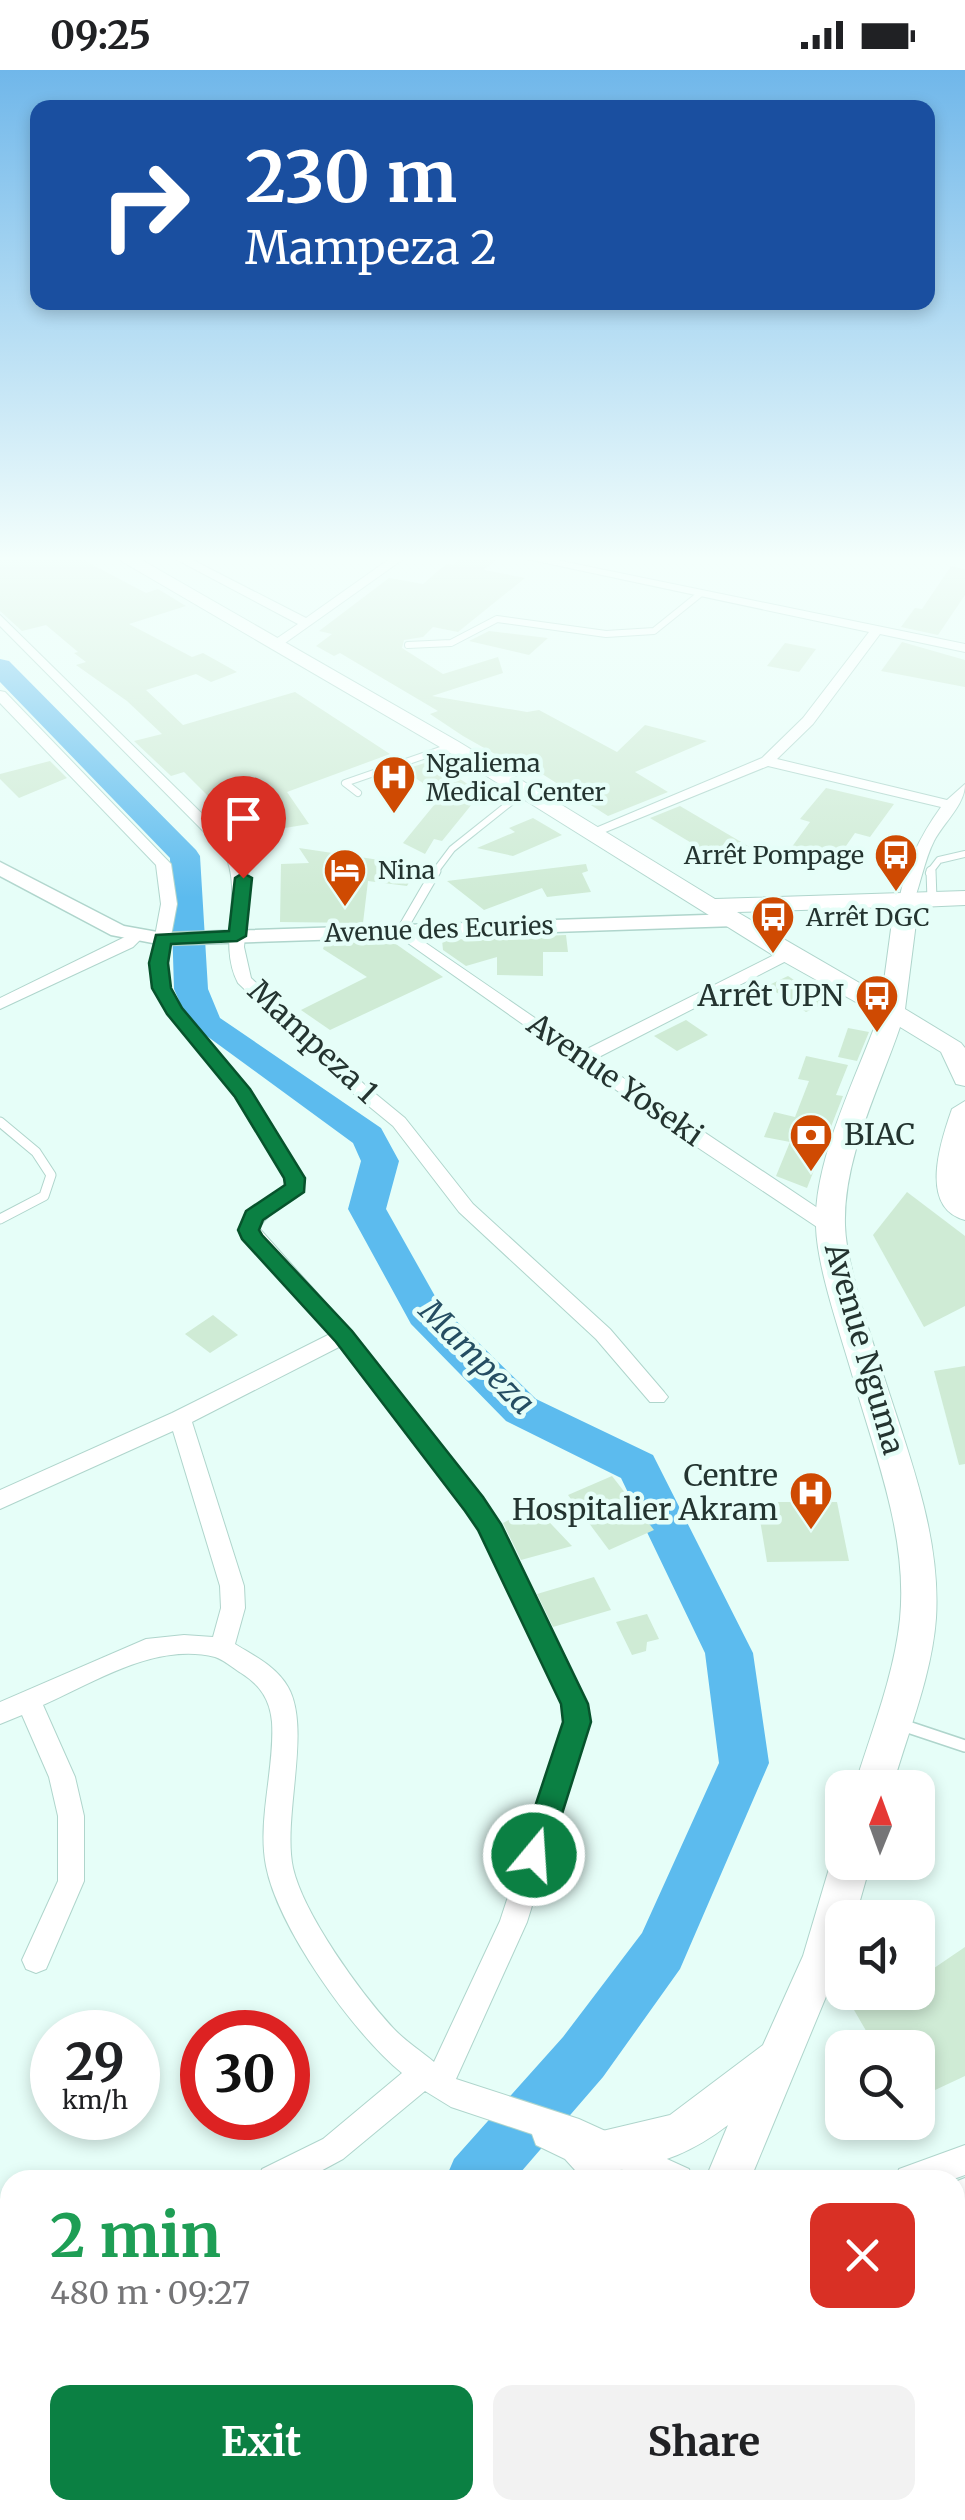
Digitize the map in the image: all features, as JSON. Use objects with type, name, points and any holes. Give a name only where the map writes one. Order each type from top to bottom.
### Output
[{"type":"main road","points":[[321,669],[526,790],[892,1016],[959,1048],[965,1078]]},
{"type":"main road","points":[[736,920],[965,898]]},
{"type":"main road","points":[[713,906],[906,906],[965,911]]},
{"type":"main road","name":"Avenue Nguma","points":[[878,1770],[912,1658],[918,1617],[918,1570],[905,1498],[849,1312],[830,1226],[837,1169],[892,1016],[906,906]]},
{"type":"main road","points":[[965,1109],[950,1172],[950,1190],[965,1211]]},
{"type":"main road","points":[[731,2170],[823,1956],[846,1880]]},
{"type":"main road","points":[[595,2160],[682,2133],[780,2060]]},
{"type":"street","name":"Mampeza 1","points":[[51,669],[231,850],[243,878],[231,936],[234,962],[244,980],[399,1122],[466,1208],[603,1334],[657,1396]]},
{"type":"street","points":[[593,832],[767,761],[808,721],[847,669]]},
{"type":"street","points":[[2,702],[162,864],[171,939],[158,963],[162,988],[174,1010],[243,1094],[294,1178],[296,1187],[254,1216],[248,1230],[344,1336],[488,1524],[574,1704],[577,1722],[513,1922],[431,2079],[332,2149],[293,2170]]},
{"type":"street","points":[[767,761],[949,805]]},
{"type":"street","points":[[906,906],[916,859],[949,805],[965,788]]},
{"type":"street","name":"Avenue des Ecuries","points":[[0,868],[135,937],[171,939],[736,920]]},
{"type":"street","name":"Avenue des Ecuries","points":[[642,923],[713,906]]},
{"type":"street","name":"Avenue Yoseki","points":[[402,930],[703,1143],[830,1226]]},
{"type":"street","points":[[0,1004],[135,937]]},
{"type":"street","points":[[584,1058],[788,954]]},
{"type":"street","points":[[0,1500],[180,1419],[344,1336]]},
{"type":"street","points":[[180,1419],[232,1586],[233,1608],[222,1648]]},
{"type":"street","points":[[0,1714],[146,1649],[184,1645],[222,1648],[264,1674],[278,1692],[284,1722],[279,1865],[290,1904],[356,2005],[385,2041],[431,2079],[595,2160],[636,2170]]},
{"type":"street","points":[[28,1700],[62,1777],[70,1816],[71,1880],[36,1960]]},
{"type":"street","points":[[938,2170],[965,2160]]},
{"type":"lane","points":[[358,793],[345,783],[452,746]]},
{"type":"lane","points":[[402,930],[424,886],[452,849],[526,790]]},
{"type":"lane","points":[[932,899],[928,874],[939,860],[965,854]]},
{"type":"lane","points":[[0,1122],[44,1161],[50,1175],[44,1196],[0,1219]]},
{"type":"lane","points":[[893,1722],[965,1746]]},
{"type":"building","points":[[82,669],[232,669],[237,672],[211,682],[196,674],[146,690],[183,725],[295,692],[390,754],[287,792],[309,824],[285,828],[263,797],[252,801],[247,797],[219,807],[184,772],[171,776],[134,741],[162,734],[127,701]]},
{"type":"building","points":[[368,669],[436,669],[443,674],[458,669],[502,669],[503,673],[432,696],[527,712],[539,710],[617,752],[645,725],[707,741],[635,772],[668,792],[608,816],[525,763],[518,767],[430,714],[438,711]]},
{"type":"building","points":[[965,669],[965,687],[881,671]]},
{"type":"building","points":[[50,761],[67,778],[19,798],[0,779],[0,774]]},
{"type":"building","points":[[431,761],[452,774],[429,787],[403,770]]},
{"type":"building","points":[[457,777],[481,793],[442,841],[434,839],[425,854],[403,843]]},
{"type":"building","points":[[826,788],[894,804],[870,837],[855,833],[832,866],[786,855],[810,822],[800,819]]},
{"type":"building","points":[[680,806],[753,849],[723,862],[650,818]]},
{"type":"building","points":[[533,818],[562,835],[513,856],[477,848],[515,832],[509,828]]},
{"type":"building","points":[[299,848],[418,866],[407,886],[368,881],[363,923],[280,922],[281,864],[309,863]]},
{"type":"building","points":[[586,864],[588,871],[582,873],[591,892],[547,897],[542,888],[484,910],[447,881]]},
{"type":"building","points":[[566,935],[568,952],[543,952],[543,976],[497,975],[497,957],[466,966],[443,950],[442,940]]},
{"type":"building","points":[[393,942],[443,977],[330,1030],[301,1010],[367,977],[323,949],[325,943]]},
{"type":"building","points":[[788,976],[827,1002],[806,1012],[767,986]]},
{"type":"building","points":[[686,1020],[708,1035],[677,1051],[654,1036]]},
{"type":"building","points":[[848,1028],[869,1032],[857,1061],[838,1057]]},
{"type":"building","points":[[806,1056],[848,1065],[836,1095],[843,1096],[807,1188],[776,1176],[790,1142],[764,1137],[774,1112],[795,1117],[809,1081],[798,1079]]},
{"type":"building","points":[[907,1192],[965,1236],[965,1306],[924,1327],[873,1235]]},
{"type":"building","points":[[213,1315],[238,1335],[210,1353],[185,1334]]},
{"type":"building","points":[[965,1366],[965,1464],[959,1465],[934,1371]]},
{"type":"building","points":[[612,1476],[654,1530],[609,1550],[568,1495]]},
{"type":"building","points":[[757,1502],[837,1502],[849,1561],[767,1562]]},
{"type":"building","points":[[534,1506],[572,1546],[521,1560],[503,1523]]},
{"type":"building","points":[[594,1577],[611,1610],[553,1627],[537,1594]]},
{"type":"building","points":[[647,1614],[659,1639],[647,1642],[646,1651],[632,1655],[616,1622]]},
{"type":"building","points":[[965,1947],[965,2076],[935,2090],[935,2030],[866,2030],[854,2010],[935,2010],[935,1967]]},
{"type":"waterway","name":"Mampeza","points":[[2,669],[185,856],[191,989],[206,1023],[368,1136],[380,1161],[367,1209],[425,1314],[521,1410],[637,1467],[729,1653],[744,1763],[661,1951],[583,2057],[484,2170]]},
{"type":"place","name":"Ngaliema Medical Center","points":[[394,815]]},
{"type":"place","name":"Arrêt Pompage","points":[[896,893]]},
{"type":"place","name":"Nina","points":[[345,908]]},
{"type":"place","name":"Arrêt DGC","points":[[773,955]]},
{"type":"place","name":"Arrêt UPN","points":[[877,1034]]},
{"type":"place","name":"BIAC","points":[[811,1173]]},
{"type":"place","name":"Centre Hospitalier Akram","points":[[811,1531]]},
{"type":"route","points":[[243,878],[237,936],[163,939],[158,963],[162,988],[174,1010],[243,1094],[294,1178],[296,1187],[254,1216],[248,1230],[344,1336],[488,1524],[574,1704],[577,1722],[534,1855]]}]
